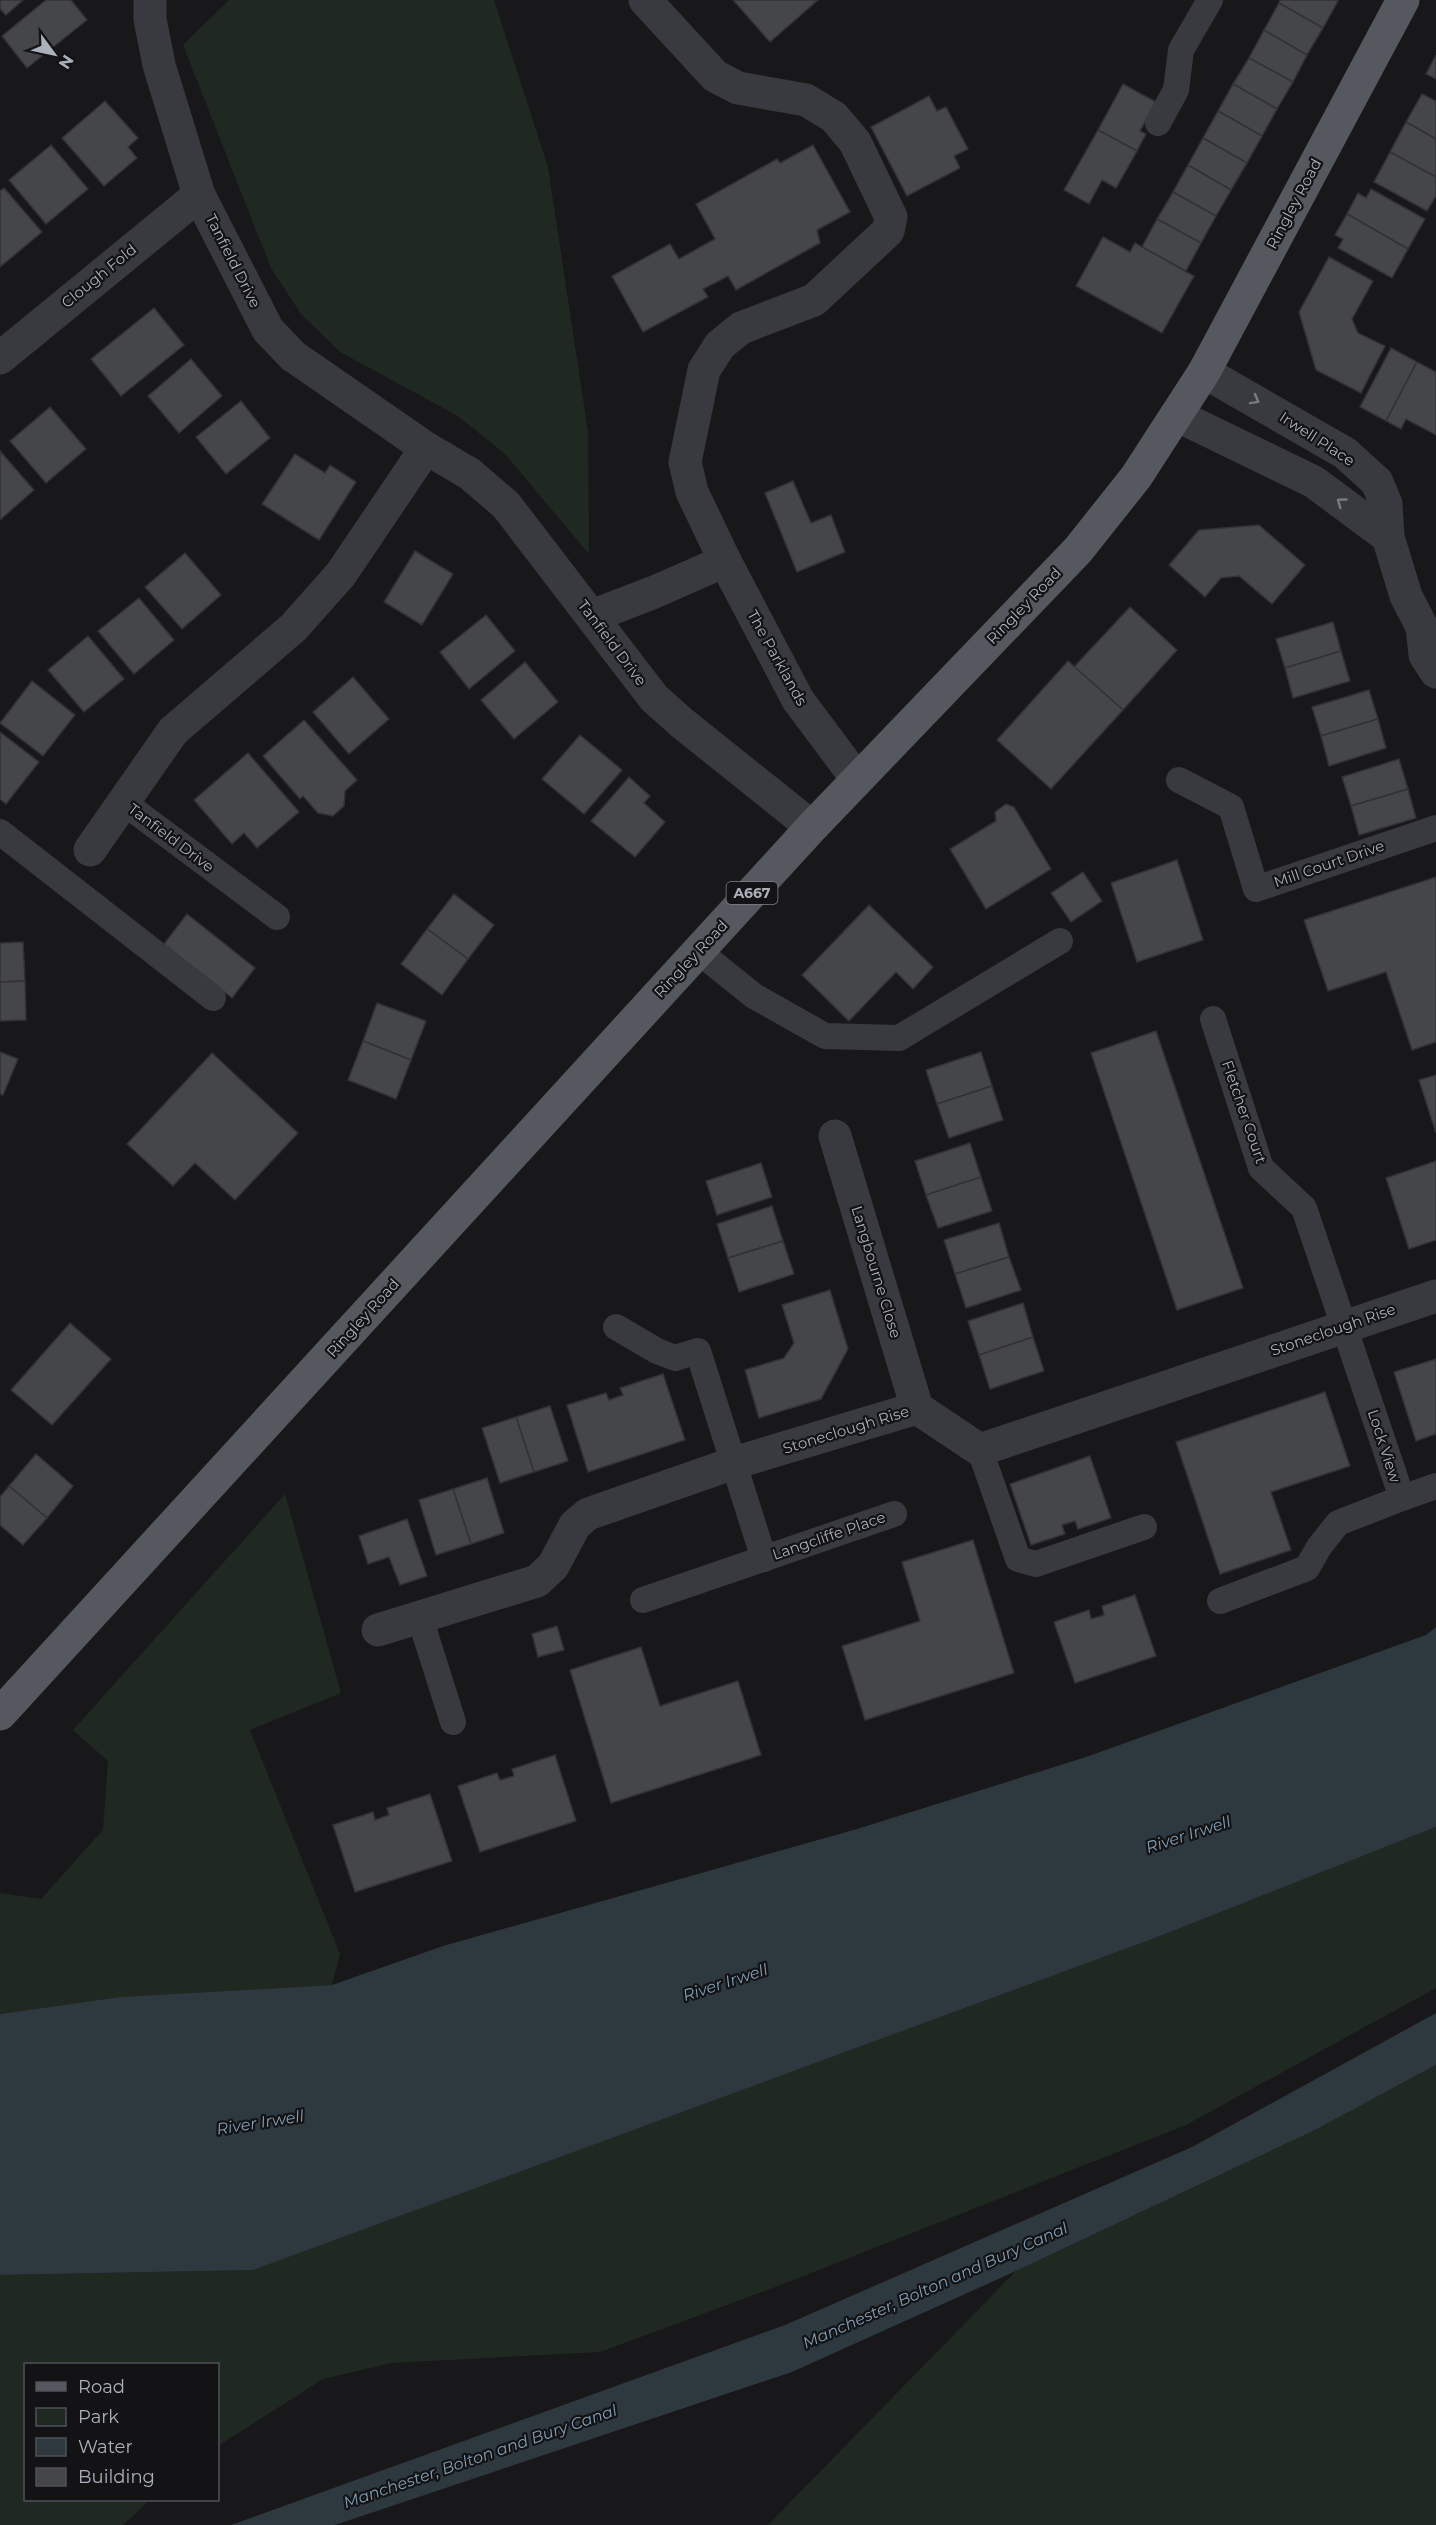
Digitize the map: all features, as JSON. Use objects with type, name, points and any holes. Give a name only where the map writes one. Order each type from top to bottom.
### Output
[{"type":"main road","name":"Ringley Road","points":[[0,1714],[812,827],[1078,550],[1137,477],[1204,372],[1403,0]]},
{"type":"street","name":"Tanfield Drive","points":[[150,0],[150,19],[159,65],[199,195],[268,330],[293,356],[426,448],[470,474],[506,505],[654,698],[812,827]]},
{"type":"street","name":"The Parklands","points":[[645,0],[715,76],[738,88],[806,100],[834,117],[855,142],[891,217],[888,231],[814,300],[741,328],[720,345],[704,370],[685,462],[692,492],[725,561],[798,700],[857,779]]},
{"type":"street","name":"Clough Fold","points":[[0,358],[199,195]]},
{"type":"street","name":"Irwell Place","points":[[1204,372],[1346,453],[1377,482],[1386,504],[1388,537],[1406,596],[1429,631],[1425,655],[1436,672]]},
{"type":"street","points":[[1176,415],[1314,482],[1388,537]]},
{"type":"street","name":"Tanfield Drive","points":[[90,850],[173,731],[294,627],[341,574],[426,448]]},
{"type":"street","points":[[592,616],[725,561]]},
{"type":"street","name":"Langbourne Close","points":[[836,1136],[917,1408]]},
{"type":"street","name":"Stoneclough Rise","points":[[378,1630],[537,1581],[553,1566],[575,1525],[588,1514],[734,1463],[917,1408],[980,1450],[1436,1296]]},
{"type":"lane","points":[[1158,123],[1176,90],[1181,50],[1210,0]]},
{"type":"lane","name":"Mill Court Drive","points":[[1179,780],[1231,807],[1256,890],[1436,828]]},
{"type":"lane","name":"Tanfield Drive","points":[[123,802],[277,917]]},
{"type":"lane","points":[[0,832],[213,998]]},
{"type":"lane","points":[[698,951],[754,996],[825,1036],[899,1038],[1060,941]]},
{"type":"lane","name":"Fletcher Court","points":[[1213,1019],[1261,1168],[1304,1208],[1344,1326]]},
{"type":"lane","name":"Lock View","points":[[1220,1601],[1307,1568],[1319,1547],[1338,1523],[1402,1498],[1344,1326]]},
{"type":"lane","name":"Langcliffe Place","points":[[616,1327],[657,1351],[675,1358],[698,1352],[764,1558]]},
{"type":"lane","points":[[980,1450],[1018,1559],[1036,1564],[1144,1527]]},
{"type":"lane","points":[[1402,1498],[1436,1486]]},
{"type":"lane","name":"Langcliffe Place","points":[[643,1600],[894,1514]]},
{"type":"lane","points":[[420,1618],[453,1722]]},
{"type":"green space","points":[[229,0],[494,0],[548,167],[588,432],[589,554],[505,454],[458,416],[340,352],[301,314],[271,268],[183,45]]},
{"type":"green space","points":[[285,1494],[341,1693],[250,1730],[340,1954],[332,1985],[120,1997],[0,2014],[0,1893],[41,1899],[103,1830],[108,1761],[73,1730]]},
{"type":"green space","points":[[1436,1827],[1436,1988],[1186,2125],[773,2288],[600,2352],[391,2363],[323,2379],[219,2445],[219,2363],[24,2363],[24,2501],[149,2501],[123,2525],[0,2525],[0,2275],[253,2270],[1155,1938]]},
{"type":"green space","points":[[1436,2065],[1436,2525],[768,2525],[1016,2271],[1315,2130]]},
{"type":"water","name":"River Irwell","points":[[1436,1627],[1436,1827],[1155,1938],[253,2270],[0,2275],[0,2014],[120,1997],[332,1985],[443,1946],[857,1829],[1086,1757],[1426,1635]]},
{"type":"water","name":"Manchester, Bolton and Bury Canal","points":[[1436,2013],[1436,2065],[1315,2130],[1016,2271],[792,2372],[335,2525],[231,2525],[785,2325],[1192,2147]]},
{"type":"building","points":[[0,0],[23,0],[6,15],[0,9]]},
{"type":"building","points":[[46,0],[71,0],[87,20],[27,68],[2,36]]},
{"type":"building","points":[[733,0],[818,0],[770,42]]},
{"type":"building","points":[[1280,0],[1338,1],[1323,28],[1279,3]]},
{"type":"building","points":[[1279,3],[1323,28],[1307,55],[1264,30]]},
{"type":"building","points":[[1264,30],[1307,55],[1293,82],[1249,58]]},
{"type":"building","points":[[1436,55],[1436,79],[1426,74]]},
{"type":"building","points":[[1249,58],[1293,82],[1277,109],[1233,84]]},
{"type":"building","points":[[1123,84],[1156,102],[1140,131],[1146,134],[1137,151],[1098,130]]},
{"type":"building","points":[[1233,84],[1277,109],[1262,136],[1218,111]]},
{"type":"building","points":[[1422,94],[1436,101],[1436,139],[1406,122]]},
{"type":"building","points":[[929,96],[937,111],[946,107],[968,149],[954,156],[960,168],[907,196],[871,127]]},
{"type":"building","points":[[105,101],[138,138],[128,147],[137,158],[104,186],[62,138]]},
{"type":"building","points":[[1218,111],[1262,136],[1247,163],[1203,138]]},
{"type":"building","points":[[1406,122],[1436,139],[1436,177],[1390,152]]},
{"type":"building","points":[[1098,130],[1137,151],[1116,188],[1102,180],[1089,204],[1064,190]]},
{"type":"building","points":[[1203,138],[1247,163],[1231,190],[1188,165]]},
{"type":"building","points":[[51,145],[88,189],[46,224],[9,180]]},
{"type":"building","points":[[813,145],[850,212],[817,230],[820,243],[736,290],[728,276],[703,289],[708,297],[643,332],[612,276],[670,244],[679,259],[715,239],[696,204],[777,159],[780,163]]},
{"type":"building","points":[[1390,152],[1436,177],[1436,196],[1427,211],[1374,182]]},
{"type":"building","points":[[1188,165],[1231,190],[1216,216],[1173,192]]},
{"type":"building","points":[[4,188],[42,232],[0,267],[0,191]]},
{"type":"building","points":[[1371,189],[1425,219],[1408,249],[1347,214],[1358,193],[1366,198]]},
{"type":"building","points":[[1173,192],[1216,216],[1201,243],[1157,219]]},
{"type":"building","points":[[1347,214],[1408,249],[1392,278],[1338,248],[1343,239],[1335,235]]},
{"type":"building","points":[[1157,219],[1201,243],[1186,271],[1142,247]]},
{"type":"building","points":[[1103,237],[1130,252],[1135,243],[1194,276],[1162,333],[1076,286]]},
{"type":"building","points":[[1329,257],[1373,281],[1352,319],[1358,333],[1385,346],[1361,393],[1316,370],[1299,312]]},
{"type":"building","points":[[154,308],[184,345],[121,396],[91,359]]},
{"type":"building","points":[[1391,348],[1417,362],[1386,421],[1360,407]]},
{"type":"building","points":[[191,359],[222,396],[179,433],[148,396]]},
{"type":"building","points":[[1417,362],[1436,372],[1436,435],[1406,419],[1401,429],[1386,421]]},
{"type":"building","points":[[241,401],[270,438],[226,474],[196,437]]},
{"type":"building","points":[[50,407],[86,449],[46,483],[10,441]]},
{"type":"building","points":[[0,451],[34,490],[0,520]]},
{"type":"building","points":[[295,454],[325,473],[330,465],[356,482],[319,540],[262,504]]},
{"type":"building","points":[[793,481],[811,523],[831,515],[845,552],[797,572],[765,493]]},
{"type":"building","points":[[1259,525],[1305,565],[1272,604],[1239,576],[1221,578],[1205,597],[1169,565],[1199,530]]},
{"type":"building","points":[[415,551],[453,574],[422,625],[384,602]]},
{"type":"building","points":[[185,553],[221,595],[182,629],[145,587]]},
{"type":"building","points":[[139,598],[174,640],[134,674],[98,631]]},
{"type":"building","points":[[1130,607],[1177,650],[1123,710],[1074,667]]},
{"type":"building","points":[[486,615],[515,651],[469,689],[440,652]]},
{"type":"building","points":[[1333,622],[1341,651],[1285,668],[1276,639]]},
{"type":"building","points":[[88,636],[124,679],[84,712],[48,670]]},
{"type":"building","points":[[1341,651],[1350,681],[1293,698],[1285,668]]},
{"type":"building","points":[[1068,661],[1123,710],[1051,789],[997,740]]},
{"type":"building","points":[[525,662],[558,702],[514,739],[481,700]]},
{"type":"building","points":[[353,677],[389,719],[349,754],[313,712]]},
{"type":"building","points":[[32,681],[75,715],[43,756],[0,723]]},
{"type":"building","points":[[1369,690],[1378,719],[1321,736],[1312,707]]},
{"type":"building","points":[[1378,719],[1386,748],[1329,766],[1321,736]]},
{"type":"building","points":[[304,720],[357,780],[345,791],[344,806],[333,816],[318,813],[303,796],[300,799],[263,756]]},
{"type":"building","points":[[0,732],[39,762],[6,804],[0,799]]},
{"type":"building","points":[[580,735],[622,770],[584,814],[542,779]]},
{"type":"building","points":[[248,753],[299,812],[257,848],[244,833],[232,844],[194,800]]},
{"type":"building","points":[[1399,759],[1408,789],[1351,806],[1342,777]]},
{"type":"building","points":[[629,777],[650,796],[644,803],[665,822],[635,857],[591,821]]},
{"type":"building","points":[[1408,789],[1416,818],[1359,835],[1351,806]]},
{"type":"building","points":[[1006,804],[1014,807],[1051,869],[986,909],[950,849],[996,821],[995,812]]},
{"type":"building","points":[[1177,860],[1203,940],[1137,962],[1111,883]]},
{"type":"building","points":[[1083,872],[1102,901],[1071,922],[1051,893]]},
{"type":"building","points":[[1436,877],[1436,1042],[1412,1050],[1386,972],[1328,991],[1304,920]]},
{"type":"building","points":[[454,894],[494,925],[468,959],[427,929]]},
{"type":"building","points":[[869,905],[933,967],[913,989],[896,972],[849,1021],[802,975]]},
{"type":"building","points":[[187,914],[255,968],[232,998],[164,944]]},
{"type":"building","points":[[427,929],[468,959],[442,995],[401,964]]},
{"type":"building","points":[[23,942],[25,981],[0,982],[0,943]]},
{"type":"building","points":[[25,981],[26,1020],[0,1021],[0,982]]},
{"type":"building","points":[[377,1003],[426,1021],[411,1060],[363,1041]]},
{"type":"building","points":[[1156,1031],[1243,1288],[1177,1310],[1091,1053]]},
{"type":"building","points":[[363,1041],[411,1060],[396,1099],[348,1080]]},
{"type":"building","points":[[0,1052],[18,1059],[3,1095],[0,1094]]},
{"type":"building","points":[[981,1052],[992,1086],[937,1104],[926,1070]]},
{"type":"building","points":[[212,1053],[298,1133],[235,1200],[195,1163],[173,1186],[127,1144]]},
{"type":"building","points":[[1436,1075],[1436,1133],[1419,1080]]},
{"type":"building","points":[[992,1086],[1003,1120],[949,1138],[937,1104]]},
{"type":"building","points":[[970,1143],[981,1177],[926,1195],[915,1161]]},
{"type":"building","points":[[1436,1161],[1436,1240],[1409,1249],[1386,1178]]},
{"type":"building","points":[[761,1163],[772,1197],[717,1215],[706,1181]]},
{"type":"building","points":[[981,1177],[992,1211],[938,1228],[926,1195]]},
{"type":"building","points":[[772,1206],[783,1241],[728,1258],[717,1224]]},
{"type":"building","points":[[999,1223],[1009,1257],[955,1274],[944,1240]]},
{"type":"building","points":[[783,1241],[794,1274],[739,1292],[728,1258]]},
{"type":"building","points":[[1009,1257],[1021,1290],[966,1308],[955,1274]]},
{"type":"building","points":[[830,1290],[848,1349],[821,1399],[759,1418],[745,1370],[784,1358],[794,1343],[782,1305]]},
{"type":"building","points":[[1023,1303],[1033,1337],[979,1355],[968,1321]]},
{"type":"building","points":[[70,1323],[111,1359],[52,1425],[11,1390]]},
{"type":"building","points":[[1033,1337],[1044,1371],[990,1389],[979,1355]]},
{"type":"building","points":[[1436,1359],[1436,1434],[1416,1441],[1394,1372]]},
{"type":"building","points":[[663,1374],[685,1440],[588,1472],[567,1405],[606,1393],[609,1400],[623,1395],[620,1388]]},
{"type":"building","points":[[1325,1392],[1350,1466],[1271,1492],[1291,1550],[1220,1574],[1176,1442]]},
{"type":"building","points":[[550,1406],[568,1461],[534,1472],[516,1417]]},
{"type":"building","points":[[516,1417],[534,1472],[500,1483],[482,1428]]},
{"type":"building","points":[[36,1454],[73,1486],[47,1518],[9,1486]]},
{"type":"building","points":[[1090,1456],[1111,1518],[1078,1529],[1075,1521],[1062,1525],[1065,1534],[1031,1545],[1010,1484]]},
{"type":"building","points":[[487,1478],[504,1533],[471,1544],[453,1489]]},
{"type":"building","points":[[9,1486],[47,1518],[23,1545],[0,1525],[0,1497]]},
{"type":"building","points":[[453,1489],[471,1544],[436,1555],[419,1500]]},
{"type":"building","points":[[407,1519],[427,1576],[400,1585],[389,1557],[368,1564],[359,1536]]},
{"type":"building","points":[[973,1540],[1014,1673],[865,1720],[842,1646],[920,1621],[902,1562]]},
{"type":"building","points":[[1135,1595],[1156,1656],[1075,1683],[1054,1622],[1089,1610],[1091,1619],[1104,1615],[1102,1606]]},
{"type":"building","points":[[557,1626],[564,1650],[538,1657],[532,1634]]},
{"type":"building","points":[[641,1647],[660,1706],[738,1681],[761,1755],[611,1803],[570,1670]]},
{"type":"building","points":[[555,1755],[576,1821],[480,1852],[458,1786],[497,1773],[500,1780],[514,1776],[512,1769]]},
{"type":"building","points":[[430,1794],[452,1861],[355,1892],[333,1825],[373,1812],[375,1820],[389,1815],[387,1808]]}]
